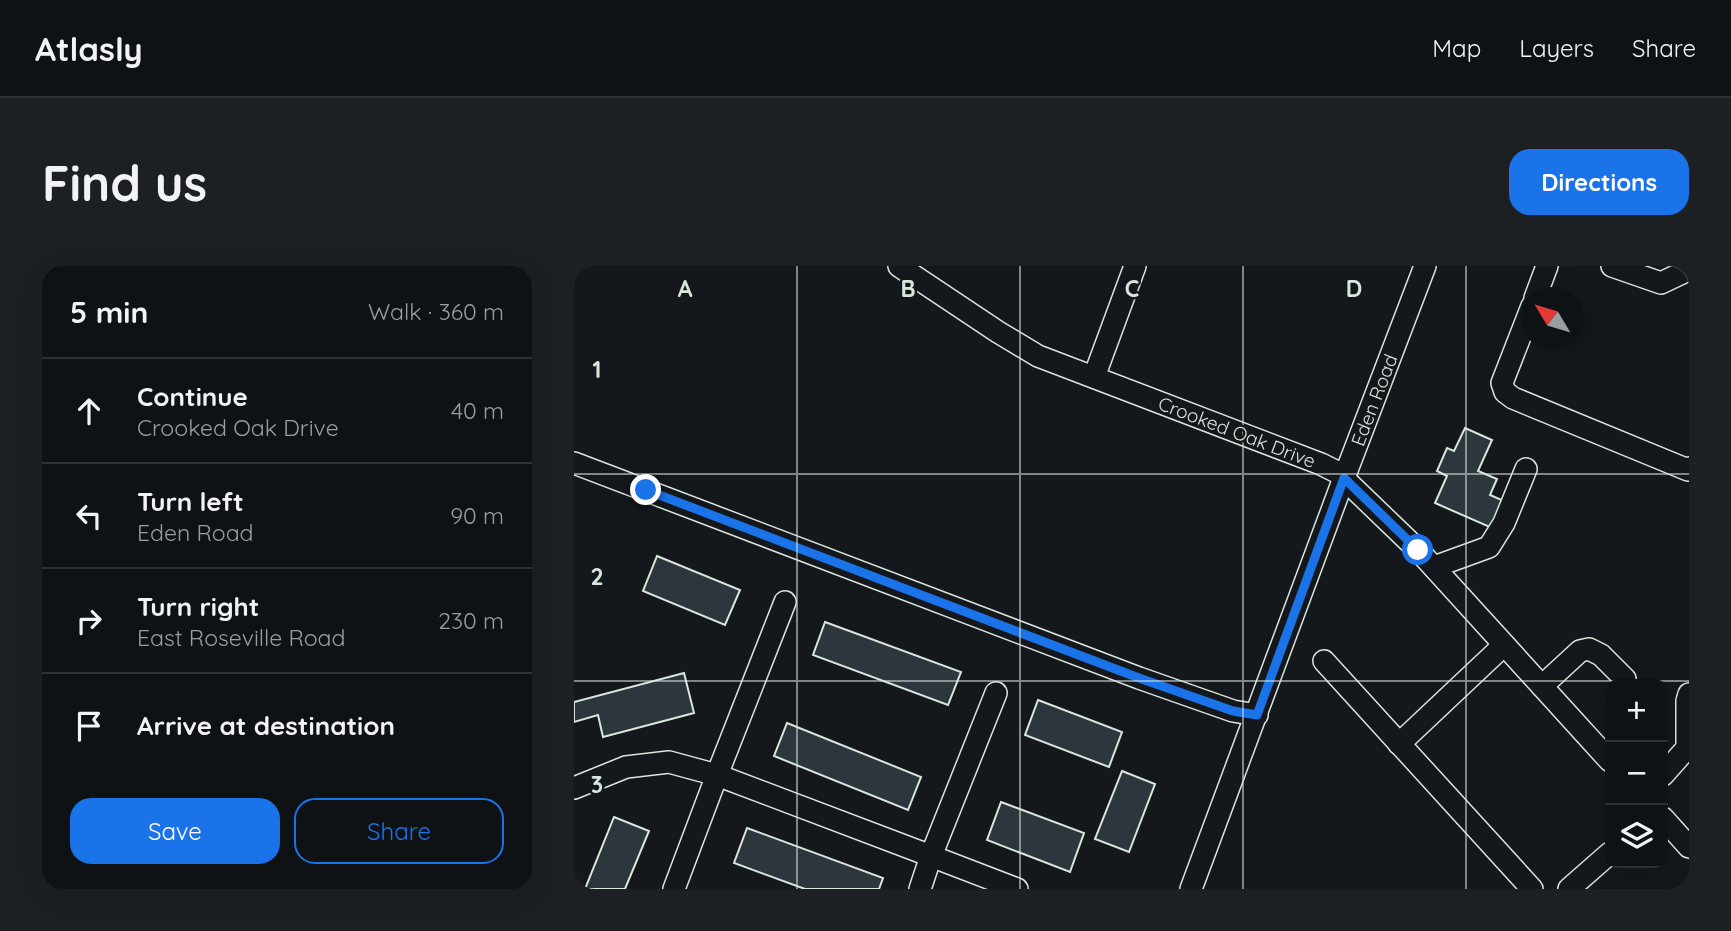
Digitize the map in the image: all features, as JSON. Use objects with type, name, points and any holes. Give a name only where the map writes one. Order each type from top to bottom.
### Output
[{"type":"street","name":"Crooked Oak Drive","points":[[899,266],[1028,350],[1321,464],[1344,478],[1434,567],[1605,755]]},
{"type":"street","points":[[1094,377],[1135,266]]},
{"type":"street","name":"Eden Road","points":[[1191,889],[1426,266]]},
{"type":"street","points":[[1539,287],[1547,266]]},
{"type":"street","points":[[1612,266],[1661,283],[1682,273]]},
{"type":"street","points":[[1521,333],[1502,383],[1505,392],[1513,398],[1689,470]]},
{"type":"street","points":[[574,463],[1139,678],[1233,711],[1257,715]]},
{"type":"street","points":[[1434,567],[1489,547],[1504,523],[1526,469]]},
{"type":"street","points":[[674,889],[785,601]]},
{"type":"street","points":[[1399,744],[1504,645]]},
{"type":"street","points":[[1542,686],[1580,651],[1589,649],[1601,655],[1625,679]]},
{"type":"street","points":[[1324,661],[1532,889]]},
{"type":"street","points":[[920,889],[996,693]]},
{"type":"street","points":[[1668,769],[1687,748],[1688,697]]},
{"type":"street","points":[[574,788],[626,767],[669,762],[717,775],[1017,889]]},
{"type":"street","points":[[1668,824],[1689,847]]},
{"type":"street","points":[[1569,889],[1605,857]]},
{"type":"building","points":[[1465,428],[1492,440],[1478,471],[1497,479],[1490,495],[1504,501],[1492,528],[1435,503],[1447,476],[1437,471],[1447,448],[1454,451]]},
{"type":"building","points":[[657,556],[740,590],[725,625],[643,591]]},
{"type":"building","points":[[825,622],[961,672],[948,705],[813,655]]},
{"type":"building","points":[[684,673],[694,713],[603,737],[598,715],[574,722],[574,702]]},
{"type":"building","points":[[1038,700],[1122,732],[1109,767],[1025,735]]},
{"type":"building","points":[[787,723],[921,777],[908,810],[774,756]]},
{"type":"building","points":[[1122,771],[1155,784],[1129,852],[1095,839]]},
{"type":"building","points":[[1001,802],[1084,833],[1070,872],[987,840]]},
{"type":"building","points":[[614,817],[649,831],[625,889],[585,889]]},
{"type":"building","points":[[747,828],[883,878],[879,889],[805,889],[734,863]]},
{"type":"route","points":[[646,490],[1139,678],[1233,711],[1257,715],[1344,478],[1418,550]]}]
